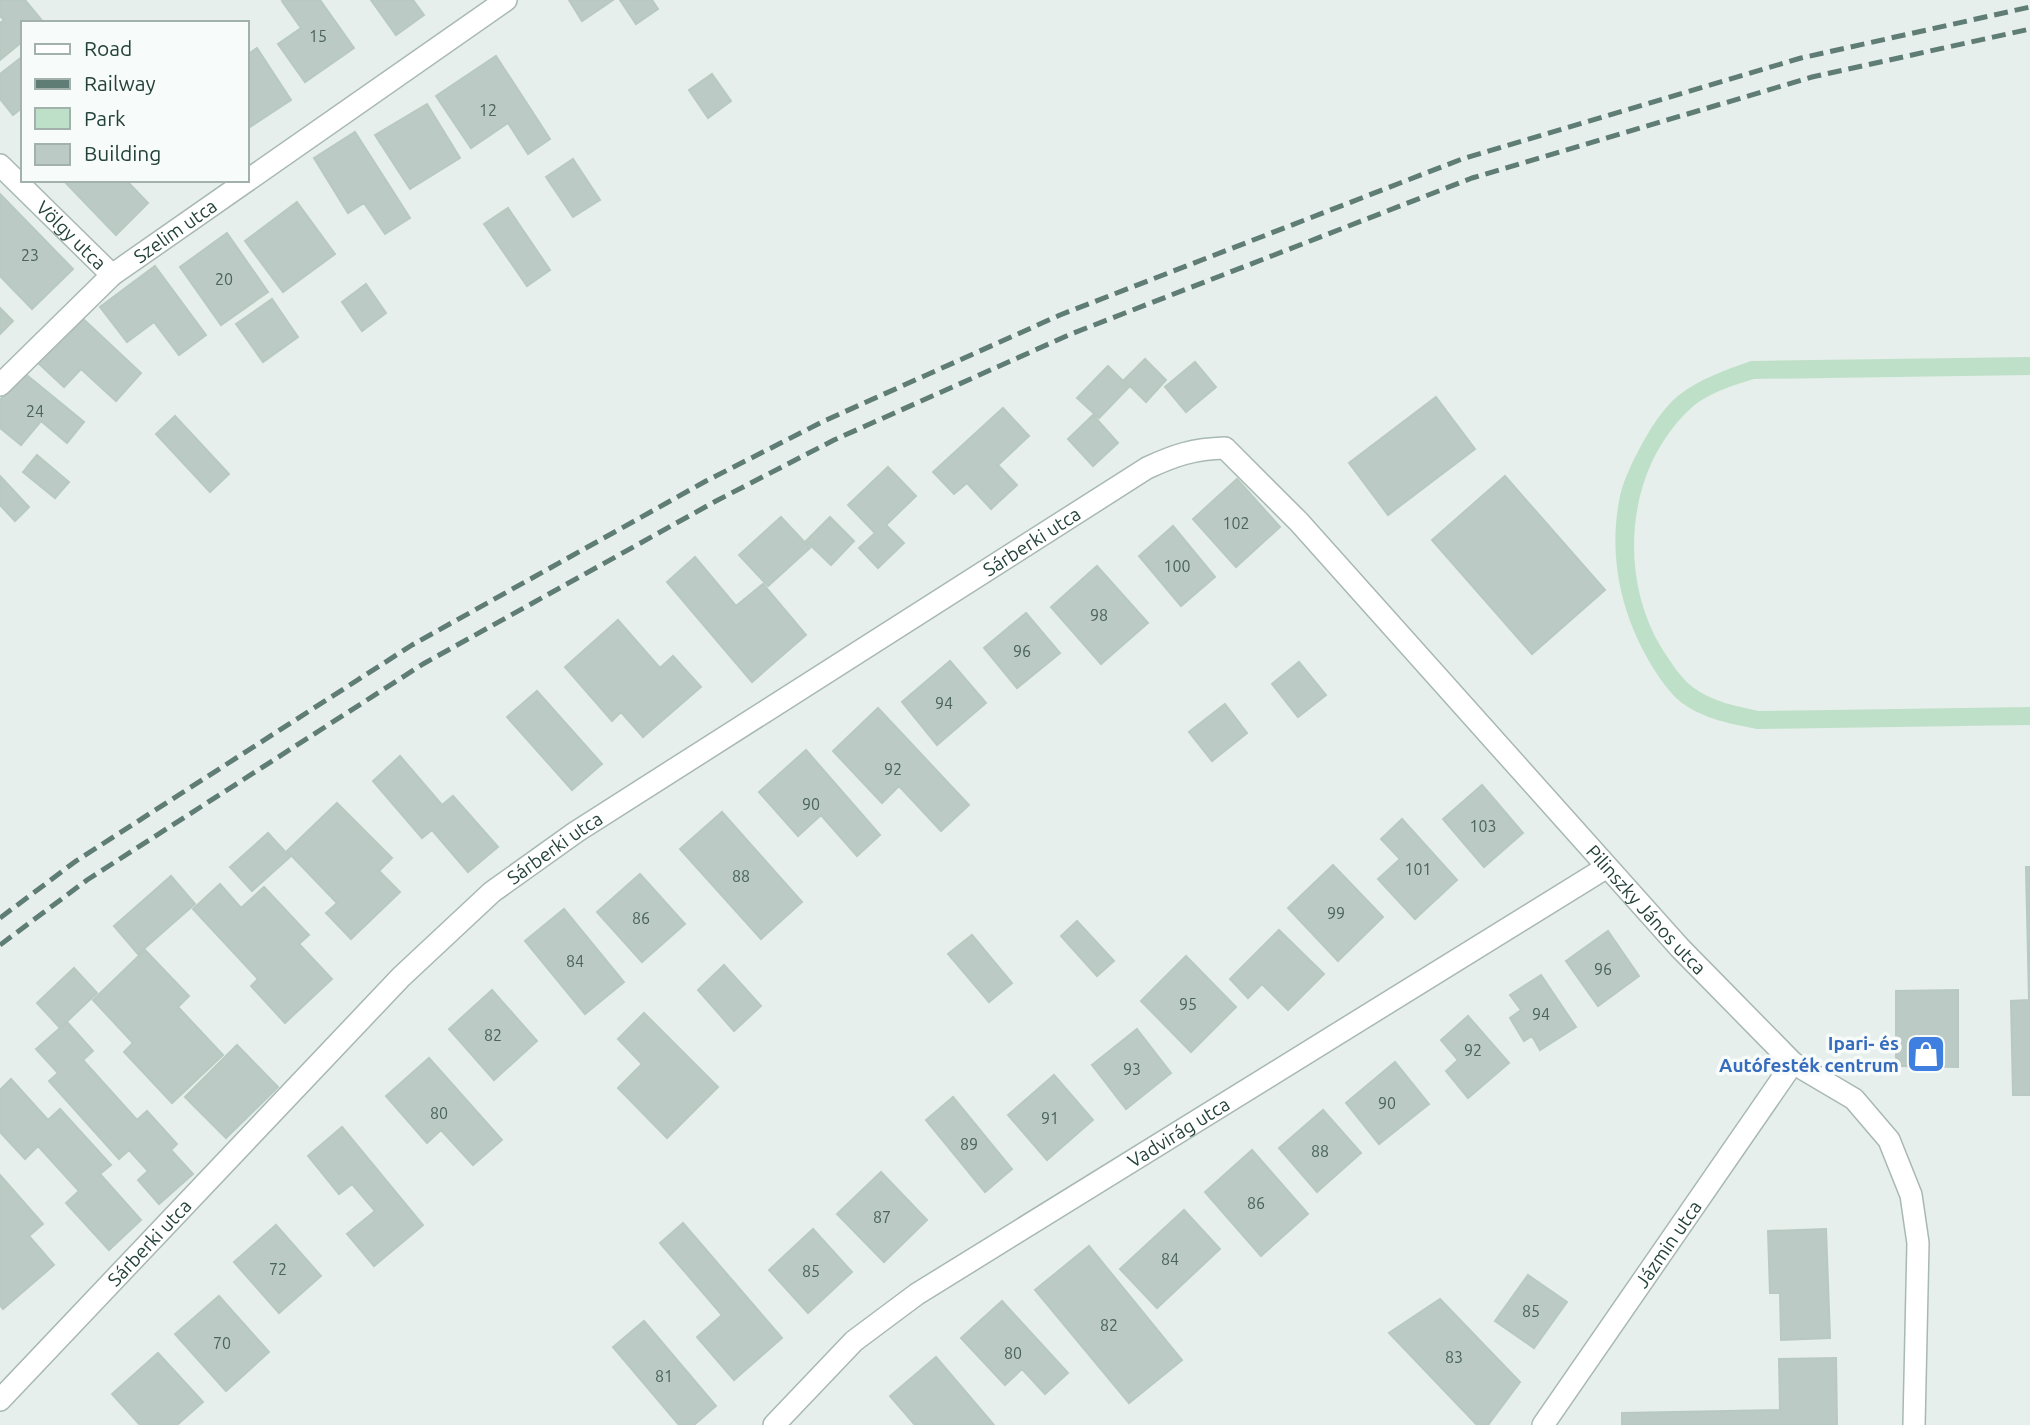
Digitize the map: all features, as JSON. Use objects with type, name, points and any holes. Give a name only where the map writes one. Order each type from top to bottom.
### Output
[{"type":"street","name":"Szelim utca","points":[[248,180],[506,0]]},
{"type":"street","name":"Völgy utca","points":[[0,165],[112,275]]},
{"type":"street","name":"Szelim utca","points":[[0,385],[112,275],[245,182]]},
{"type":"street","name":"Pilinszky János utca","points":[[1225,448],[1299,522],[1680,948],[1793,1063],[1854,1098],[1889,1140],[1911,1195],[1919,1243],[1914,1425]]},
{"type":"street","name":"Sárberki utca","points":[[0,1400],[401,977],[492,892],[576,832],[1147,468],[1180,453],[1225,448]]},
{"type":"street","name":"Vadvirág utca","points":[[774,1425],[854,1341],[917,1294],[1607,867]]},
{"type":"street","name":"Jázmin utca","points":[[1543,1425],[1793,1063]]},
{"type":"green space","points":[[2030,357],[2030,375],[1754,379],[1710,395],[1688,411],[1667,435],[1652,463],[1641,493],[1635,524],[1634,557],[1638,588],[1647,619],[1661,647],[1685,680],[1709,697],[1759,711],[2030,707],[2030,725],[1757,729],[1709,717],[1690,709],[1672,694],[1649,661],[1631,622],[1619,581],[1615,539],[1620,496],[1627,475],[1650,430],[1674,400],[1704,380],[1751,361]]},
{"type":"building","points":[[0,0],[25,0],[42,21],[21,21],[21,43],[0,60],[0,23],[4,20],[0,16]]},
{"type":"building","points":[[320,0],[354,48],[305,82],[278,44],[301,28],[282,1]]},
{"type":"building","points":[[371,0],[413,0],[424,15],[396,35]]},
{"type":"building","points":[[569,0],[613,0],[582,21]]},
{"type":"building","points":[[620,0],[652,0],[658,9],[636,24]]},
{"type":"building","points":[[257,48],[291,100],[248,128],[248,54]]},
{"type":"building","points":[[496,56],[550,139],[528,154],[508,123],[471,148],[436,96]]},
{"type":"building","points":[[21,58],[21,109],[13,115],[0,99],[0,74]]},
{"type":"building","points":[[712,74],[731,101],[708,118],[689,90]]},
{"type":"building","points":[[427,104],[460,158],[410,189],[375,135]]},
{"type":"building","points":[[355,132],[410,218],[385,234],[364,203],[348,213],[314,158]]},
{"type":"building","points":[[573,159],[600,200],[573,217],[546,177]]},
{"type":"building","points":[[65,182],[128,182],[148,203],[116,235]]},
{"type":"building","points":[[0,194],[73,269],[32,309],[0,276]]},
{"type":"building","points":[[297,202],[335,254],[283,292],[245,241]]},
{"type":"building","points":[[508,208],[550,270],[527,286],[484,224]]},
{"type":"building","points":[[227,233],[268,292],[221,325],[180,267]]},
{"type":"building","points":[[155,266],[206,335],[179,355],[154,322],[127,342],[100,307]]},
{"type":"building","points":[[366,284],[386,313],[362,331],[342,302]]},
{"type":"building","points":[[272,299],[298,337],[263,362],[236,324]]},
{"type":"building","points":[[0,308],[13,321],[0,334]]},
{"type":"building","points":[[79,315],[141,373],[116,401],[81,369],[64,387],[36,361]]},
{"type":"building","points":[[1145,359],[1166,380],[1146,402],[1124,380]]},
{"type":"building","points":[[1195,362],[1216,387],[1186,412],[1165,387]]},
{"type":"building","points":[[1108,366],[1129,387],[1099,418],[1077,398]]},
{"type":"building","points":[[23,372],[84,422],[67,443],[41,421],[21,445],[0,428],[0,400]]},
{"type":"building","points":[[1436,397],[1475,449],[1388,515],[1349,463]]},
{"type":"building","points":[[1003,408],[1029,436],[998,465],[1017,485],[991,509],[967,483],[954,494],[933,472]]},
{"type":"building","points":[[1093,415],[1118,443],[1093,466],[1068,439]]},
{"type":"building","points":[[175,416],[229,474],[210,492],[156,434]]},
{"type":"building","points":[[37,455],[69,482],[55,498],[23,472]]},
{"type":"building","points":[[888,467],[916,496],[886,525],[904,543],[878,568],[859,548],[875,533],[848,505]]},
{"type":"building","points":[[0,476],[29,507],[15,521],[0,505]]},
{"type":"building","points":[[1505,476],[1605,590],[1532,654],[1432,540]]},
{"type":"building","points":[[1237,479],[1280,527],[1236,567],[1193,519]]},
{"type":"building","points":[[781,517],[810,548],[768,586],[739,555]]},
{"type":"building","points":[[830,517],[854,541],[831,565],[806,541]]},
{"type":"building","points":[[1173,526],[1215,577],[1181,606],[1139,556]]},
{"type":"building","points":[[695,557],[736,606],[763,584],[806,635],[752,682],[667,582]]},
{"type":"building","points":[[1097,566],[1148,623],[1101,664],[1051,607]]},
{"type":"building","points":[[1026,613],[1060,653],[1017,688],[984,648]]},
{"type":"building","points":[[618,620],[660,668],[673,656],[701,687],[643,737],[621,712],[612,721],[565,667]]},
{"type":"building","points":[[950,661],[986,703],[937,745],[902,702]]},
{"type":"building","points":[[1299,662],[1326,695],[1298,717],[1272,684]]},
{"type":"building","points":[[537,691],[602,764],[572,790],[507,717]]},
{"type":"building","points":[[1225,704],[1247,733],[1212,761],[1189,732]]},
{"type":"building","points":[[878,708],[969,805],[941,831],[899,786],[882,803],[833,751]]},
{"type":"building","points":[[806,750],[880,835],[857,856],[821,815],[798,836],[759,792]]},
{"type":"building","points":[[400,756],[442,805],[453,796],[498,847],[468,872],[432,830],[422,838],[373,781]]},
{"type":"building","points":[[1482,785],[1523,833],[1484,867],[1443,819]]},
{"type":"building","points":[[337,803],[392,858],[379,871],[400,892],[351,939],[326,913],[337,903],[287,851]]},
{"type":"building","points":[[722,812],[802,902],[761,939],[680,849]]},
{"type":"building","points":[[1402,819],[1457,880],[1415,919],[1378,879],[1400,859],[1381,839]]},
{"type":"building","points":[[268,833],[290,857],[252,891],[230,867]]},
{"type":"building","points":[[1333,865],[1383,917],[1338,961],[1288,908]]},
{"type":"building","points":[[2026,867],[2030,867],[2030,1095],[2013,1095],[2011,1001],[2029,1000]]},
{"type":"building","points":[[640,874],[685,924],[642,962],[597,912]]},
{"type":"building","points":[[171,876],[195,904],[138,954],[114,926]]},
{"type":"building","points":[[220,884],[241,908],[264,887],[309,935],[299,944],[332,979],[285,1023],[251,986],[258,979],[193,909]]},
{"type":"building","points":[[564,909],[624,982],[585,1014],[525,941]]},
{"type":"building","points":[[1077,921],[1114,961],[1097,976],[1061,936]]},
{"type":"building","points":[[1279,930],[1324,974],[1288,1010],[1262,984],[1248,998],[1230,979]]},
{"type":"building","points":[[1608,931],[1639,976],[1598,1006],[1566,961]]},
{"type":"building","points":[[972,935],[1012,983],[989,1002],[948,954]]},
{"type":"building","points":[[145,950],[189,996],[178,1007],[223,1055],[172,1103],[124,1052],[133,1043],[93,1000]]},
{"type":"building","points":[[1186,956],[1236,1007],[1191,1052],[1141,1001]]},
{"type":"building","points":[[724,965],[761,1006],[734,1031],[698,990]]},
{"type":"building","points":[[74,968],[97,993],[60,1028],[37,1003]]},
{"type":"building","points":[[1541,975],[1576,1027],[1540,1050],[1532,1036],[1524,1041],[1510,1018],[1521,1010],[1510,995]]},
{"type":"building","points":[[492,990],[537,1041],[494,1080],[449,1029]]},
{"type":"building","points":[[1958,990],[1958,1067],[1896,1066],[1896,991]]},
{"type":"building","points":[[644,1013],[718,1087],[667,1138],[618,1088],[642,1064],[618,1039]]},
{"type":"building","points":[[1468,1016],[1509,1063],[1468,1098],[1446,1071],[1458,1060],[1441,1040]]},
{"type":"building","points":[[67,1022],[93,1051],[83,1060],[137,1120],[147,1111],[177,1144],[171,1150],[193,1174],[159,1204],[138,1180],[148,1171],[129,1150],[119,1159],[49,1081],[58,1073],[36,1049]]},
{"type":"building","points":[[1137,1029],[1171,1073],[1126,1109],[1092,1065]]},
{"type":"building","points":[[237,1045],[278,1087],[226,1138],[185,1097]]},
{"type":"building","points":[[429,1058],[502,1140],[473,1165],[441,1130],[427,1143],[386,1096]]},
{"type":"building","points":[[1395,1062],[1429,1104],[1379,1144],[1346,1103]]},
{"type":"building","points":[[1054,1075],[1093,1120],[1047,1160],[1008,1115]]},
{"type":"building","points":[[11,1079],[48,1120],[60,1109],[111,1165],[100,1174],[141,1220],[109,1250],[66,1203],[79,1191],[38,1146],[25,1159],[0,1132],[0,1090]]},
{"type":"building","points":[[953,1097],[1012,1169],[985,1192],[926,1120]]},
{"type":"building","points":[[1323,1110],[1361,1153],[1317,1192],[1279,1148]]},
{"type":"building","points":[[342,1127],[423,1225],[374,1266],[347,1234],[375,1211],[352,1184],[339,1194],[308,1156]]},
{"type":"building","points":[[1252,1150],[1308,1214],[1261,1256],[1205,1192]]},
{"type":"building","points":[[881,1172],[927,1220],[884,1262],[837,1214]]},
{"type":"building","points":[[0,1175],[43,1224],[29,1236],[54,1265],[3,1309],[0,1305]]},
{"type":"building","points":[[1184,1210],[1220,1249],[1157,1308],[1120,1269]]},
{"type":"building","points":[[683,1223],[782,1338],[734,1380],[697,1337],[722,1315],[660,1243]]},
{"type":"building","points":[[276,1225],[321,1276],[279,1313],[234,1262]]},
{"type":"building","points":[[813,1229],[852,1272],[808,1313],[769,1270]]},
{"type":"building","points":[[1826,1229],[1830,1338],[1781,1340],[1780,1293],[1770,1293],[1768,1231]]},
{"type":"building","points":[[1089,1246],[1182,1360],[1129,1403],[1035,1290]]},
{"type":"building","points":[[1528,1275],[1567,1302],[1534,1348],[1495,1321]]},
{"type":"building","points":[[219,1296],[269,1352],[226,1391],[175,1334]]},
{"type":"building","points":[[1440,1299],[1520,1382],[1488,1425],[1477,1425],[1389,1333]]},
{"type":"building","points":[[1002,1301],[1068,1373],[1045,1394],[1022,1369],[1005,1385],[961,1338]]},
{"type":"building","points":[[644,1321],[716,1406],[694,1425],[679,1425],[613,1347]]},
{"type":"building","points":[[158,1353],[203,1402],[177,1425],[140,1425],[112,1394]]},
{"type":"building","points":[[936,1357],[994,1425],[915,1425],[890,1396]]},
{"type":"building","points":[[1836,1358],[1837,1425],[1622,1425],[1622,1413],[1780,1410],[1779,1359]]},
{"type":"railway","points":[[0,918],[76,861],[412,645],[706,481],[824,421],[1060,315],[1462,159],[1801,58],[2030,7]]},
{"type":"railway","points":[[0,945],[87,880],[423,664],[716,501],[834,440],[1071,334],[1472,178],[1812,77],[2030,29]]},
{"type":"place","name":"Ipari- és Autófesték centrum","points":[[1926,1054]]}]
